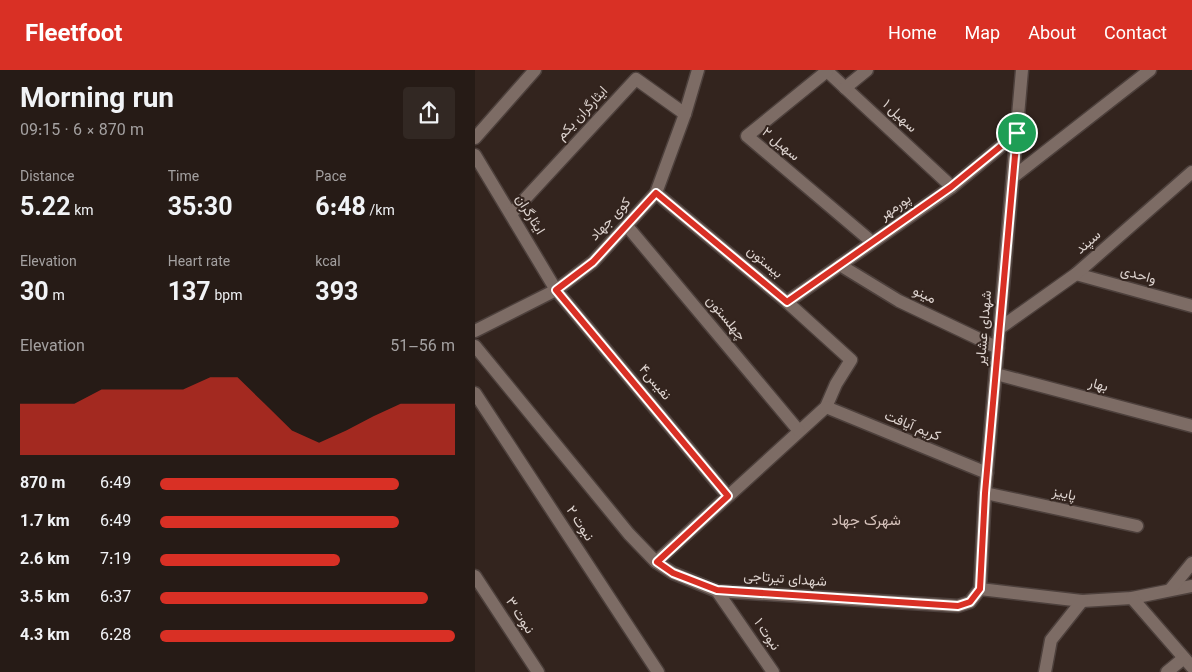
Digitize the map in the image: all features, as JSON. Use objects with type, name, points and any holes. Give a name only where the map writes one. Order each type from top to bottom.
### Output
[{"type":"street","points":[[475,138],[535,70]]},
{"type":"street","name":"کوی جهاد","points":[[475,332],[556,290],[593,262],[656,193],[685,114],[698,70]]},
{"type":"street","name":"سهیل ۱","points":[[826,70],[951,187]]},
{"type":"street","name":"سهیل ۲","points":[[826,70],[747,136],[872,242]]},
{"type":"street","points":[[845,88],[867,70]]},
{"type":"street","name":"شهدای عشایر","points":[[980,589],[985,493],[1022,70]]},
{"type":"street","points":[[1013,177],[1150,70]]},
{"type":"street","name":"ایثارگران یکم","points":[[511,214],[636,79],[685,114]]},
{"type":"street","name":"پورمهر","points":[[787,302],[951,187],[1017,133]]},
{"type":"street","name":"ایثارگران","points":[[475,155],[556,290]]},
{"type":"street","name":"سپند","points":[[1000,328],[1076,274],[1189,178]]},
{"type":"street","name":"بیستون","points":[[656,193],[787,302],[851,360],[836,384],[825,408]]},
{"type":"street","name":"چهلستون","points":[[627,226],[799,431]]},
{"type":"street","name":"مینو","points":[[840,265],[899,300],[998,348]]},
{"type":"street","name":"واحدی","points":[[1076,274],[1192,306]]},
{"type":"street","name":"نفیس۴","points":[[556,290],[728,496]]},
{"type":"street","name":"شهدای تیرتاجی","points":[[475,346],[629,534],[657,562],[673,573],[717,590],[958,606],[970,602],[980,589]]},
{"type":"street","name":"بهار","points":[[996,374],[1192,426]]},
{"type":"street","name":"نبوت ۲","points":[[475,393],[658,672]]},
{"type":"street","points":[[657,562],[825,408]]},
{"type":"street","name":"کریم آیافت","points":[[825,408],[987,473]]},
{"type":"street","name":"پاییز","points":[[985,493],[1137,526]]},
{"type":"street","points":[[1170,590],[1192,563]]},
{"type":"street","name":"نبوت ۳","points":[[475,576],[538,672]]},
{"type":"street","points":[[980,589],[1082,601],[1132,598],[1192,586]]},
{"type":"street","name":"نبوت ۱","points":[[717,590],[773,672]]},
{"type":"street","points":[[1132,598],[1188,662],[1167,672]]},
{"type":"street","points":[[1045,672],[1051,640],[1082,601]]},
{"type":"district","name":"شهرک جهاد","points":[[866,521]]},
{"type":"route","points":[[1017,133],[985,493],[980,589],[970,602],[958,606],[717,590],[673,573],[657,562],[728,496],[556,290],[593,262],[656,193],[787,302],[951,187],[1017,133]]}]
